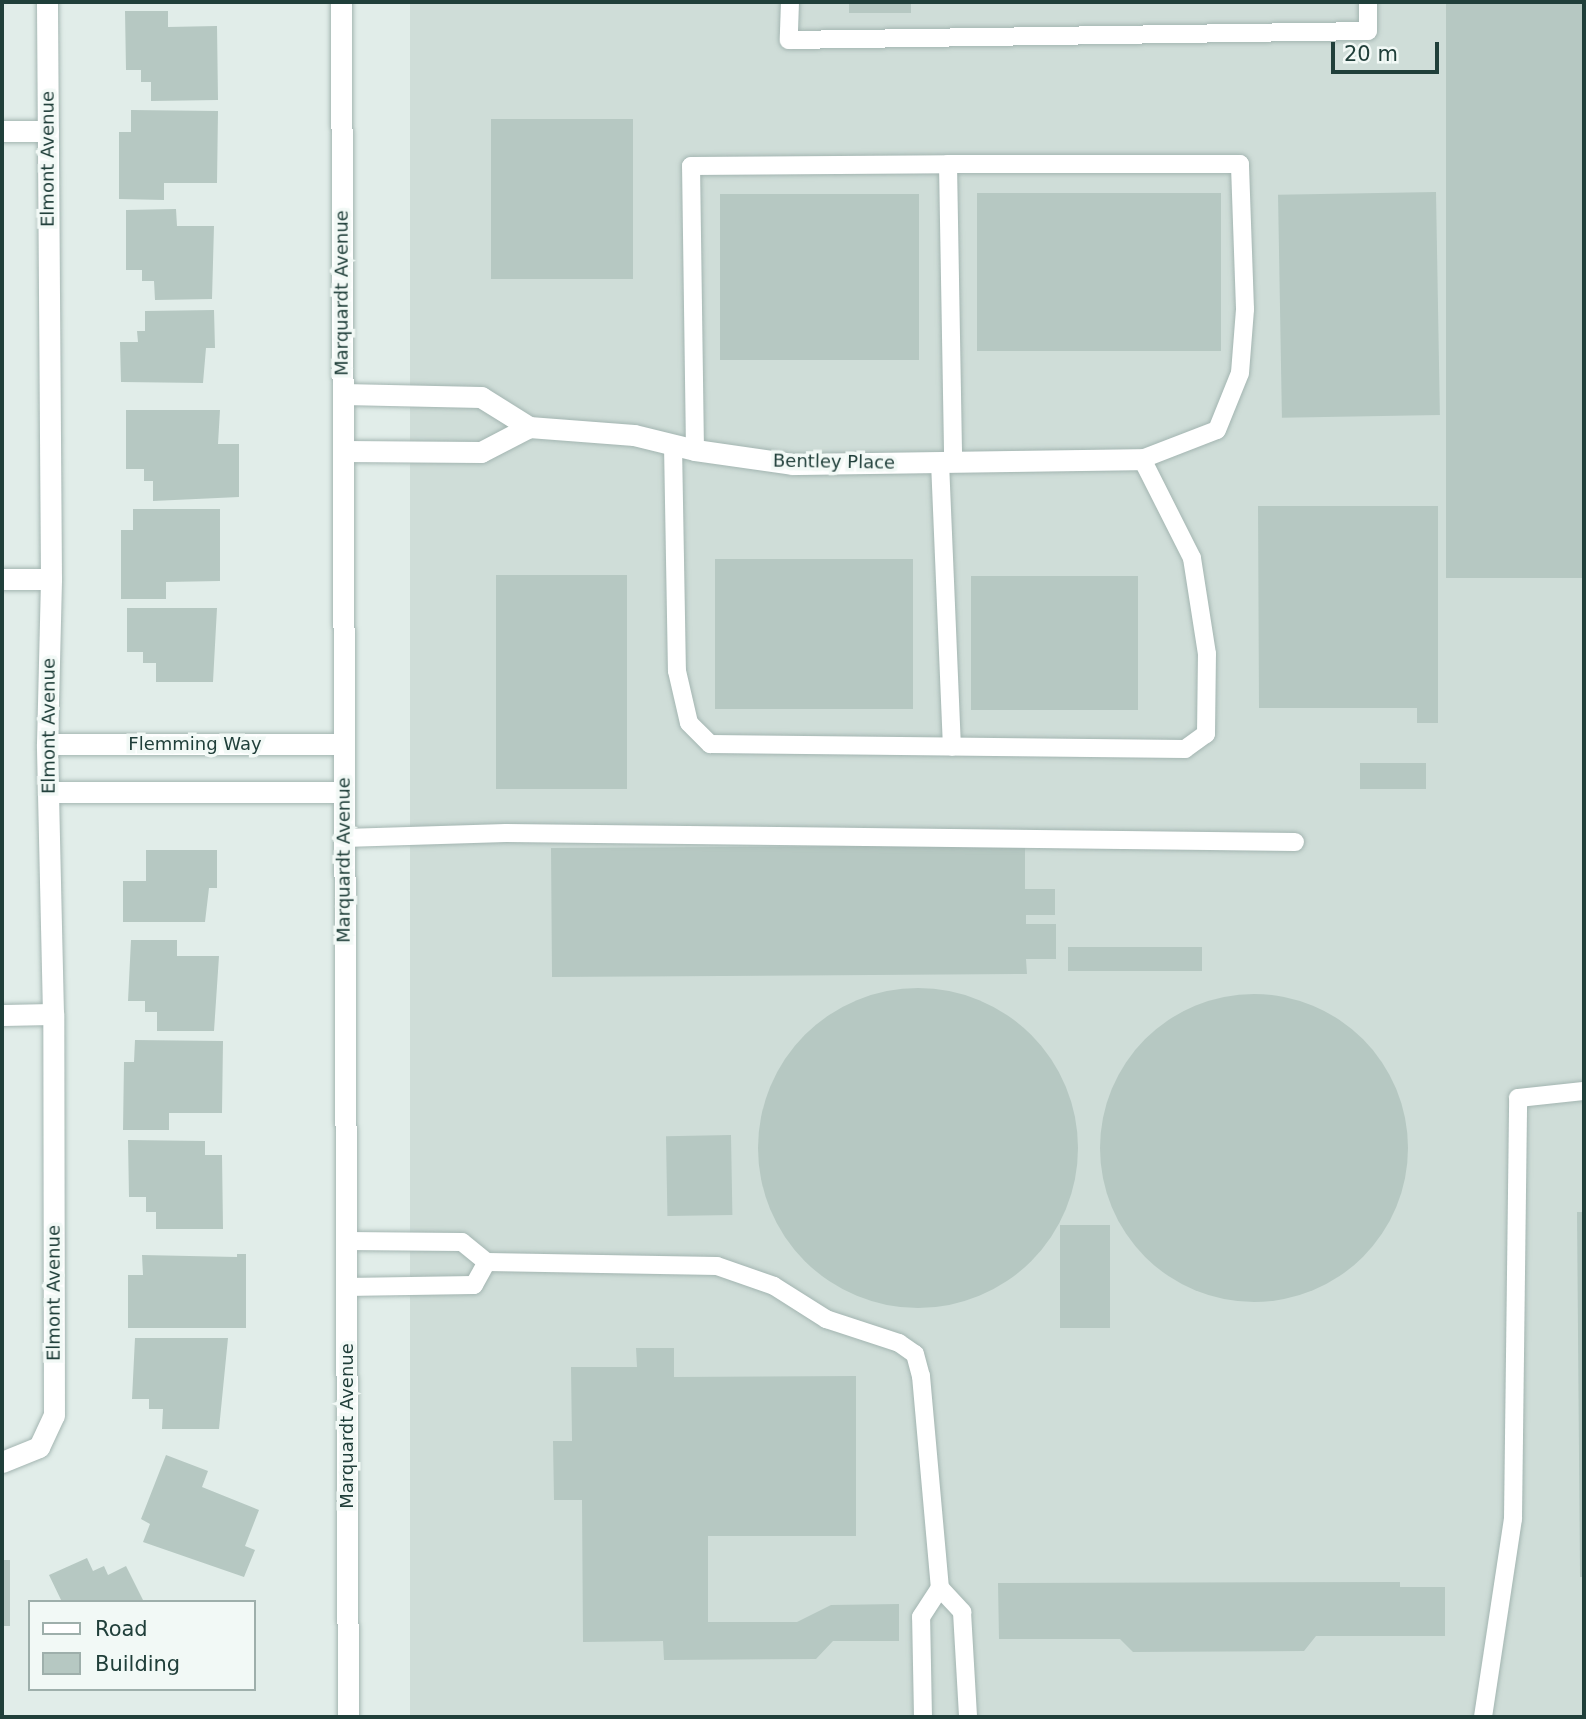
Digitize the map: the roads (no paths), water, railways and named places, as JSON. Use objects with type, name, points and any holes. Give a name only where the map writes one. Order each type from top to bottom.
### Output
[{"type":"street","name":"Elmont Avenue","points":[[2,1462],[39,1447],[54,1415],[54,1014],[47,744],[51,579],[47,2]]},
{"type":"street","name":"Marquardt Avenue","points":[[341,2],[348,1717]]},
{"type":"street","points":[[2,131],[48,131]]},
{"type":"street","name":"Bentley Place","points":[[343,394],[481,397],[530,427],[634,435],[695,450],[792,464],[1142,459]]},
{"type":"street","points":[[343,451],[481,452],[530,427]]},
{"type":"street","points":[[2,579],[51,579]]},
{"type":"street","name":"Flemming Way","points":[[47,744],[344,744]]},
{"type":"street","points":[[48,792],[344,792]]},
{"type":"street","points":[[2,1015],[54,1014]]},
{"type":"lane","points":[[790,2],[789,40],[1368,31],[1368,2]]},
{"type":"lane","points":[[948,164],[946,461],[952,747]]},
{"type":"lane","points":[[673,445],[677,671],[689,723],[710,744],[1185,749],[1206,734],[1208,654],[1192,558],[1142,459],[1217,430],[1240,373],[1245,309],[1240,164],[691,166],[695,450]]},
{"type":"lane","points":[[344,838],[506,833],[1295,842]]},
{"type":"lane","points":[[1483,1717],[1513,1519],[1518,1098],[1584,1091]]},
{"type":"lane","points":[[346,1241],[463,1242],[487,1262],[717,1266],[774,1286],[826,1319],[899,1343],[915,1354],[921,1376],[940,1588],[962,1612],[968,1717]]},
{"type":"lane","points":[[346,1287],[474,1285],[487,1262]]},
{"type":"lane","points":[[923,1717],[921,1616],[940,1588]]}]
